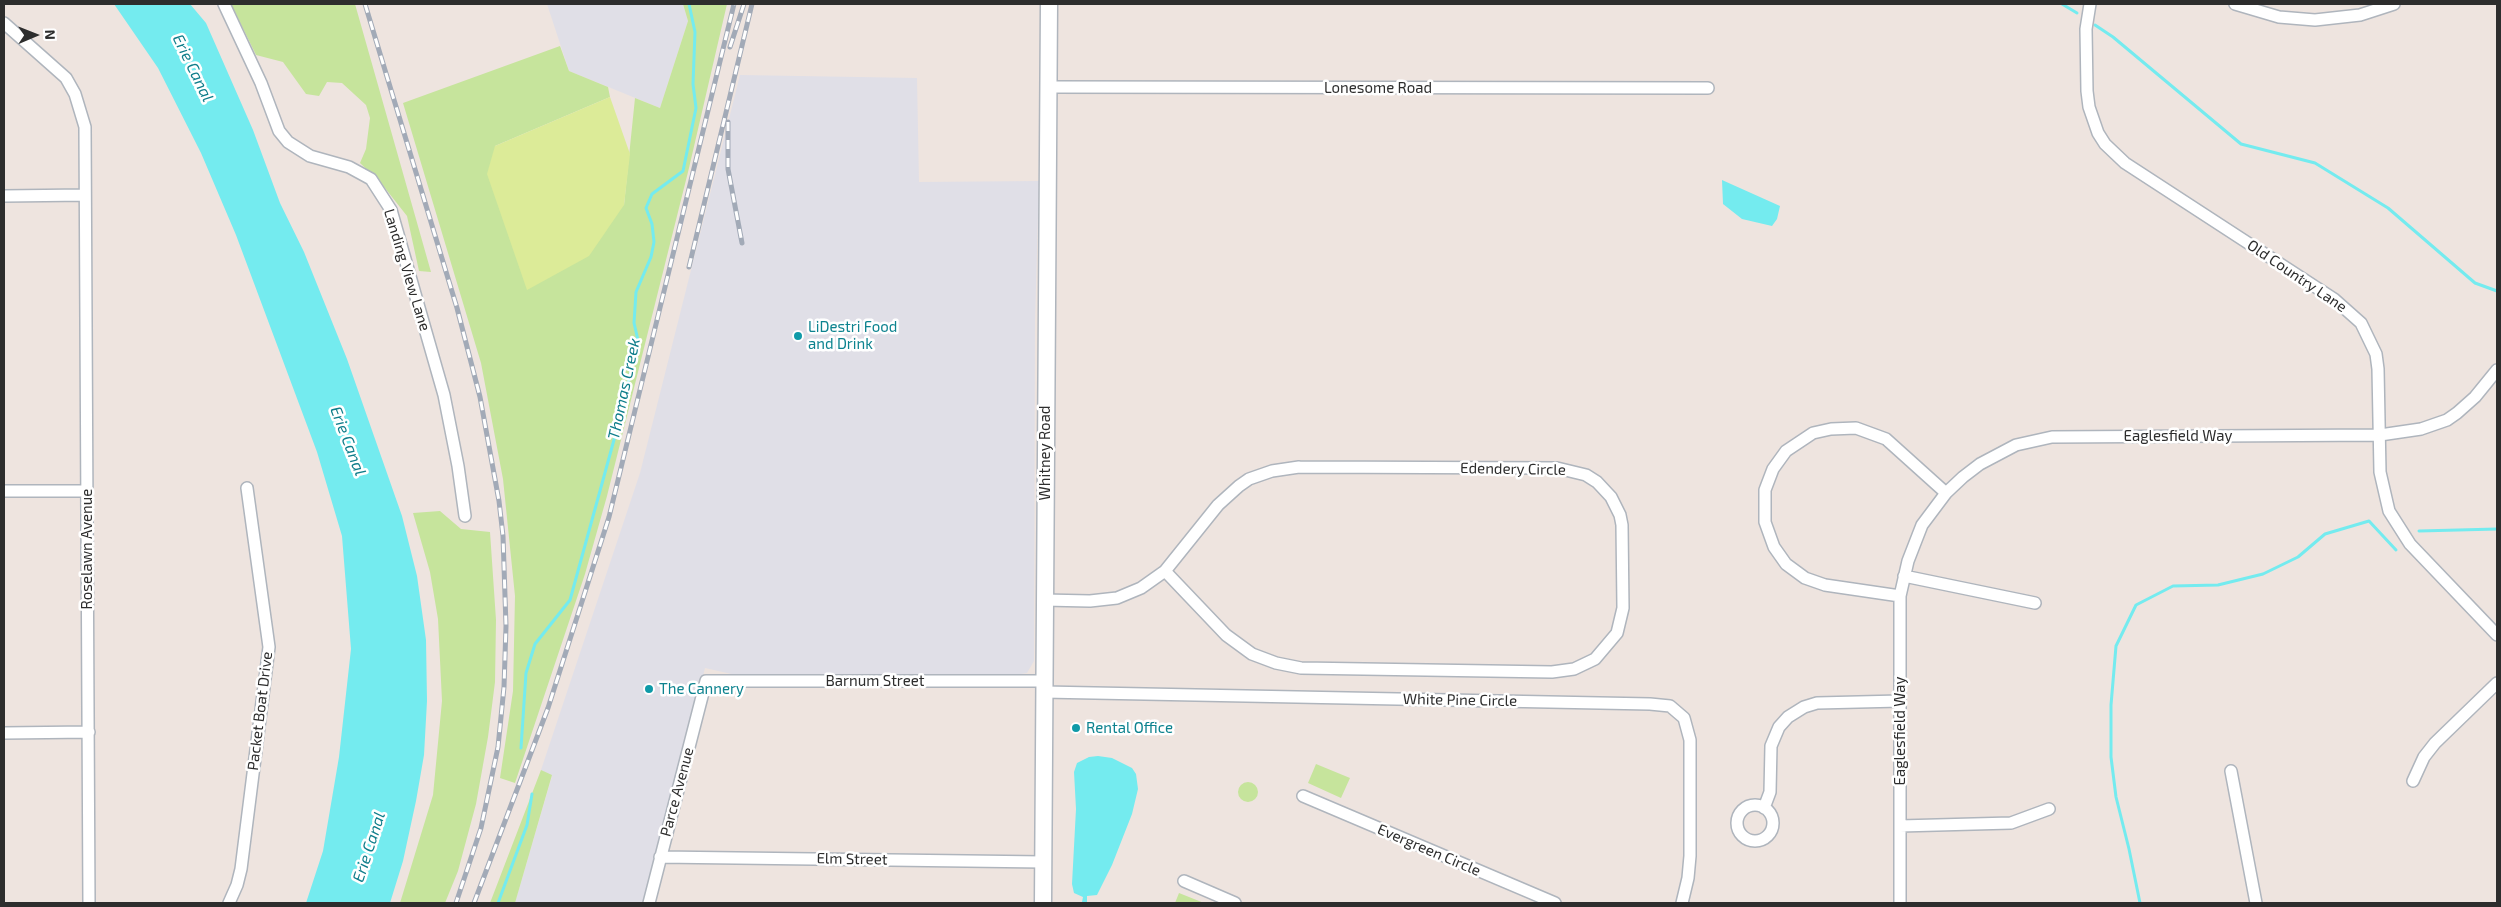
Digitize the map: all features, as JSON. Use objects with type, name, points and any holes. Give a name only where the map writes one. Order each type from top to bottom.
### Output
[{"type":"main road","name":"Whitney Road","points":[[1043,903],[1049,4]]},
{"type":"street","name":"Landing View Lane","points":[[224,4],[261,83],[279,131],[293,146],[310,156],[349,167],[371,179],[391,210],[444,395],[458,466],[464,516]]},
{"type":"street","name":"Old Country Lane","points":[[2090,4],[2086,29],[2087,91],[2093,120],[2105,144],[2138,172],[2349,310],[2361,323],[2376,354],[2382,486],[2395,523],[2410,544],[2497,635]]},
{"type":"street","points":[[2235,4],[2279,17],[2315,20],[2360,15],[2394,4]]},
{"type":"street","name":"Roselawn Avenue","points":[[4,23],[66,78],[75,94],[85,127],[90,903]]},
{"type":"street","name":"Lonesome Road","points":[[1049,87],[1708,88]]},
{"type":"street","points":[[4,196],[86,196]]},
{"type":"street","name":"Eaglesfield Way","points":[[1900,903],[1900,596],[1904,576],[1922,526],[1946,493],[1969,472],[2016,445],[2052,437],[2380,435],[2421,429],[2447,420],[2467,405],[2497,370]]},
{"type":"street","points":[[1900,596],[1825,585],[1805,578],[1786,564],[1774,547],[1765,522],[1764,496],[1773,469],[1786,451],[1813,433],[1831,428],[1856,428],[1886,439],[1946,493]]},
{"type":"street","name":"Edendery Circle","points":[[1044,600],[1090,601],[1117,598],[1141,588],[1165,570],[1228,494],[1249,480],[1285,469],[1567,468],[1586,475],[1605,490],[1616,505],[1622,526],[1623,608],[1617,633],[1595,659],[1580,667],[1563,671],[1288,666],[1264,659],[1238,645],[1165,570]]},
{"type":"street","name":"Packet Boat Drive","points":[[229,903],[237,885],[241,869],[269,646],[247,488]]},
{"type":"street","points":[[4,491],[87,491]]},
{"type":"street","points":[[1904,576],[2035,603]]},
{"type":"street","name":"Barnum Street","points":[[706,681],[1044,687]]},
{"type":"street","name":"Parce Avenue","points":[[649,903],[706,681]]},
{"type":"street","points":[[2413,781],[2424,758],[2435,742],[2497,683]]},
{"type":"street","name":"White Pine Circle","points":[[1044,687],[1670,706],[1684,718],[1690,740],[1690,856],[1688,878],[1682,903]]},
{"type":"street","points":[[1764,808],[1770,792],[1771,746],[1779,727],[1788,717],[1804,707],[1817,703],[1900,701]]},
{"type":"street","points":[[4,733],[89,732]]},
{"type":"street","points":[[2231,772],[2256,903]]},
{"type":"street","name":"Evergreen Circle","points":[[1303,796],[1555,903]]},
{"type":"street","points":[[1900,826],[2011,823],[2049,809]]},
{"type":"street","name":"Elm Street","points":[[660,857],[1043,862]]},
{"type":"street","points":[[1184,881],[1235,903]]},
{"type":"shaded area","points":[[547,4],[683,4],[688,21],[660,108],[569,71]]},
{"type":"shaded area","points":[[740,75],[917,78],[919,182],[1039,181],[1035,321],[1034,661],[1027,673],[1021,674],[736,675],[705,668],[645,903],[515,903],[552,776],[541,770],[640,473]]},
{"type":"green space","points":[[231,4],[355,4],[431,272],[419,271],[407,216],[381,183],[360,163],[366,149],[370,118],[366,105],[342,83],[327,82],[319,96],[306,94],[283,62],[256,55]]},
{"type":"green space","points":[[683,4],[727,4],[689,168],[607,496],[585,574],[515,783],[500,778],[513,691],[515,596],[503,479],[481,363],[403,103],[560,46],[569,71],[608,87],[610,97],[495,146],[624,205],[635,98],[660,108],[688,21]]},
{"type":"green space","points":[[610,97],[630,154],[624,205],[589,256],[527,290],[487,174],[495,146]]},
{"type":"green space","points":[[440,511],[461,529],[490,532],[496,620],[495,682],[488,737],[476,804],[458,871],[445,903],[400,903],[433,795],[442,701],[438,619],[430,572],[413,513]]},
{"type":"green space","points":[[1316,764],[1350,778],[1341,798],[1308,783]]},
{"type":"green space","points":[[541,770],[552,775],[515,903],[490,903]]},
{"type":"green space","points":[[1248,782],[1255,785],[1258,792],[1255,799],[1248,802],[1241,799],[1238,792],[1241,785]]},
{"type":"green space","points":[[1179,893],[1204,903],[1175,903]]},
{"type":"water","name":"Erie Canal","points":[[114,4],[190,4],[206,23],[253,130],[280,203],[304,252],[347,359],[402,516],[417,576],[426,640],[427,701],[424,755],[416,801],[403,861],[390,903],[306,903],[323,851],[339,757],[351,649],[342,536],[317,452],[236,235],[201,153],[158,68]]},
{"type":"water","points":[[1722,180],[1780,206],[1777,219],[1772,226],[1742,219],[1723,204]]},
{"type":"water","points":[[1089,757],[1112,758],[1132,768],[1136,774],[1138,789],[1132,814],[1112,865],[1097,895],[1087,896],[1087,902],[1089,903],[1076,903],[1082,902],[1083,897],[1074,893],[1072,884],[1076,809],[1074,772],[1077,763]]},
{"type":"waterway","name":"Thomas Creek","points":[[521,748],[526,673],[535,644],[570,600],[620,418],[638,340],[634,323],[636,292],[651,257],[654,242],[652,224],[646,208],[652,194],[683,171],[696,108],[693,84],[695,32],[689,4]]},
{"type":"waterway","points":[[2062,4],[2077,13]]},
{"type":"waterway","points":[[2095,25],[2113,37],[2241,144],[2315,163],[2388,208],[2475,283],[2497,291]]},
{"type":"waterway","points":[[2140,903],[2116,797],[2111,757],[2111,705],[2116,646],[2136,605],[2173,586],[2218,585],[2263,574],[2298,557],[2325,534],[2369,521],[2396,550]]},
{"type":"waterway","points":[[2419,531],[2497,529]]},
{"type":"waterway","name":"Thomas Creek","points":[[498,903],[527,825],[532,794]]},
{"type":"railway","points":[[365,4],[457,308],[480,397],[499,501],[503,536],[506,626],[504,687],[498,747],[481,828],[456,903]]},
{"type":"railway","points":[[474,903],[548,708],[609,517],[734,4]]},
{"type":"railway","points":[[730,47],[744,4]]},
{"type":"railway","points":[[689,267],[752,4]]},
{"type":"railway","points":[[728,122],[728,169],[742,243]]},
{"type":"place","name":"LiDestri Food and Drink","points":[[798,336]]},
{"type":"place","name":"The Cannery","points":[[649,689]]},
{"type":"place","name":"Rental Office","points":[[1076,728]]}]
